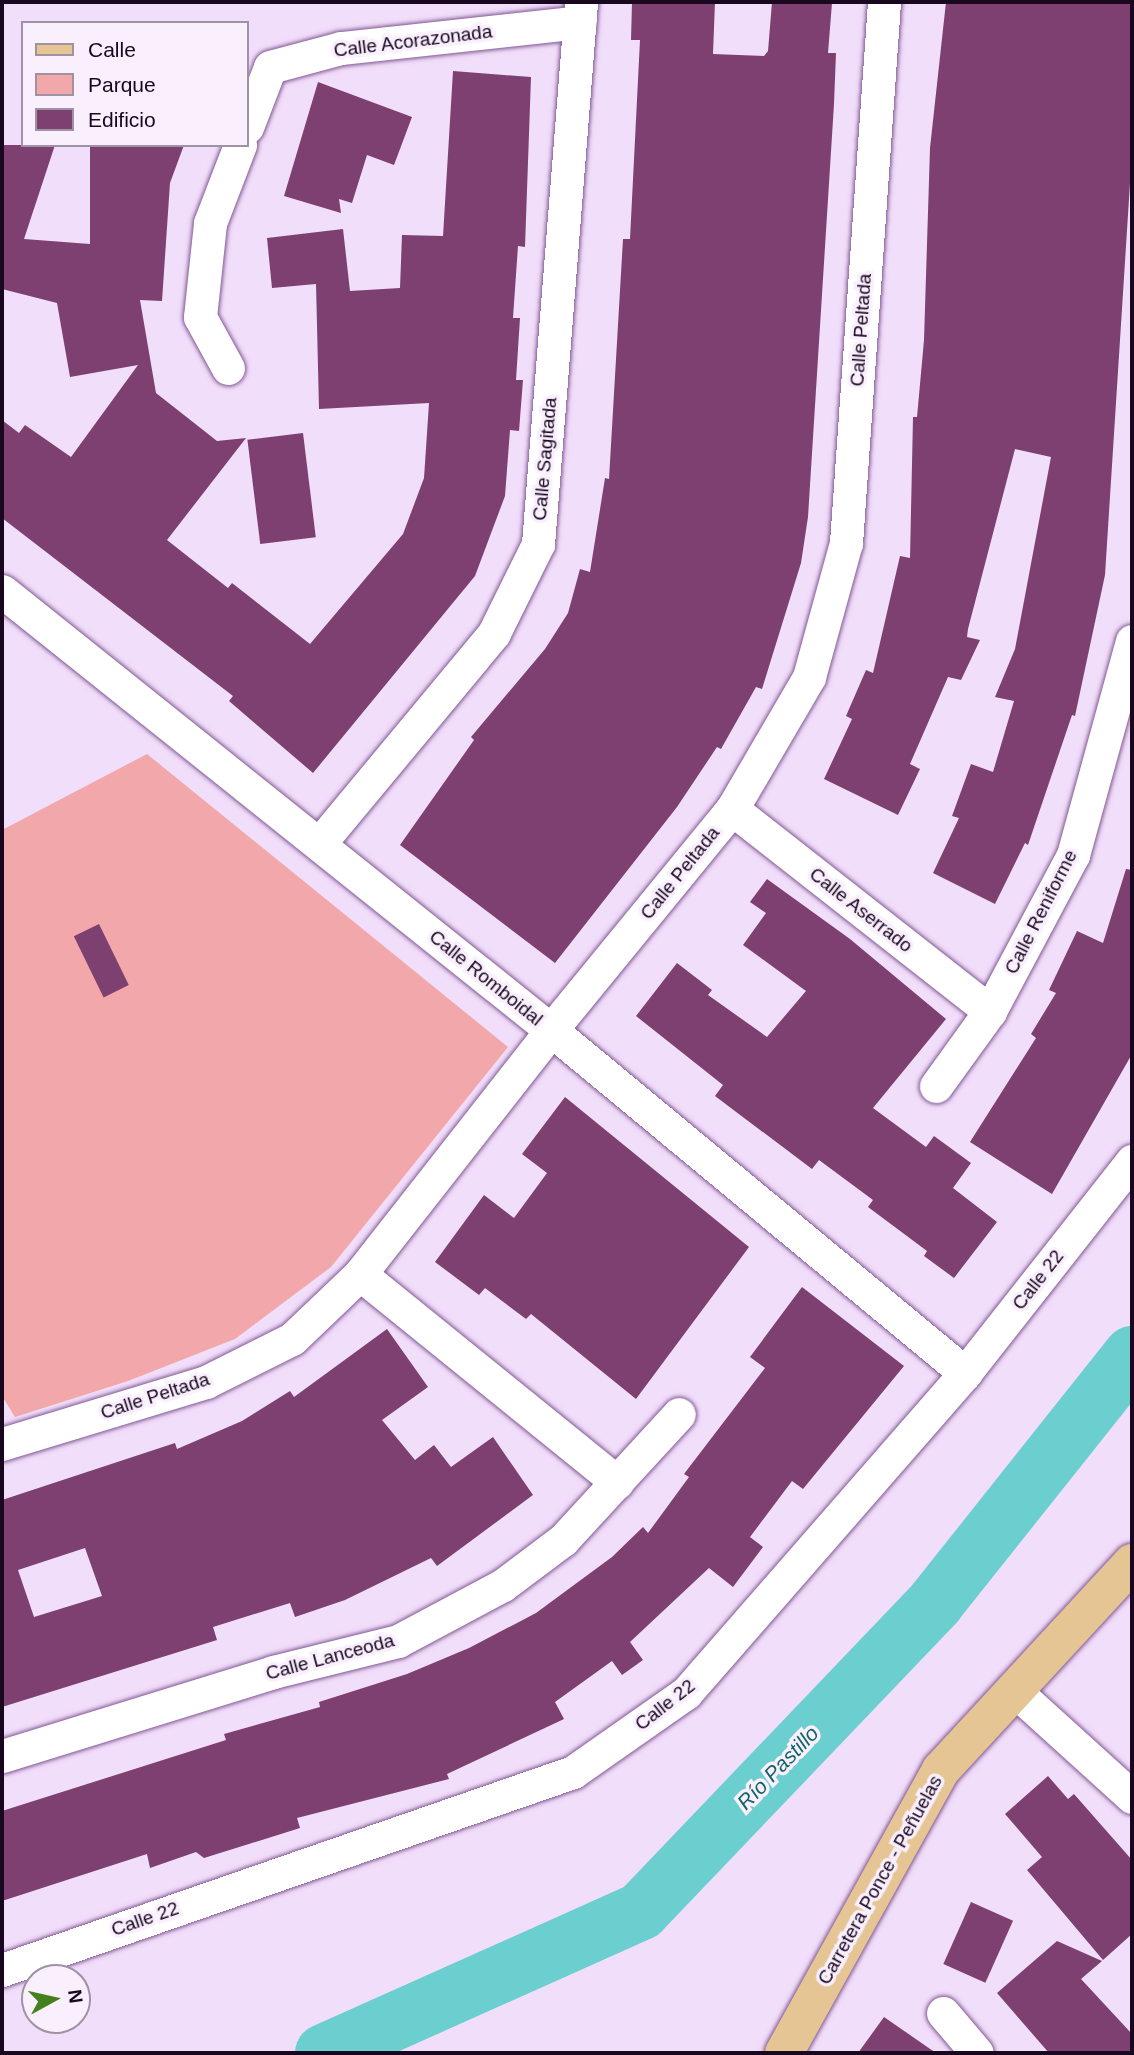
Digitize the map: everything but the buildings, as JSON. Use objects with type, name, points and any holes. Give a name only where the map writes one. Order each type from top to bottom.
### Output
[{"type":"main road","name":"Carretera Ponce - Peñuelas","points":[[784,2053],[941,1770],[1132,1563]]},
{"type":"street","name":"Calle Peltada","points":[[2,1444],[206,1382],[292,1339],[360,1274],[551,1030],[732,809],[809,677],[846,543],[884,2]]},
{"type":"street","name":"Calle Acorazonada","points":[[248,124],[270,67],[341,48],[581,12]]},
{"type":"street","name":"Calle Sagitada","points":[[319,844],[494,633],[538,544],[581,12]]},
{"type":"street","points":[[228,368],[200,317],[210,223],[239,147]]},
{"type":"street","name":"Calle Romboidal","points":[[2,591],[551,1030],[965,1373]]},
{"type":"street","name":"Calle Reniforme","points":[[936,1086],[990,1011],[1073,855],[1132,641]]},
{"type":"street","name":"Calle Aserrado","points":[[732,809],[990,1011]]},
{"type":"street","name":"Calle 22","points":[[2,1970],[573,1772],[686,1693],[965,1373],[1132,1161]]},
{"type":"street","points":[[360,1274],[617,1482]]},
{"type":"street","name":"Calle Lanceoda","points":[[2,1756],[273,1672],[398,1641],[503,1585],[563,1540],[679,1414]]},
{"type":"street","points":[[1013,1689],[1132,1797]]},
{"type":"street","points":[[943,2013],[978,2053]]},
{"type":"green space","points":[[147,754],[508,1047],[331,1267],[235,1339],[128,1381],[15,1417],[2,1396],[2,830]]},
{"type":"waterway","name":"Río Pastillo","points":[[324,2053],[641,1911],[935,1603],[1132,1355]]}]
